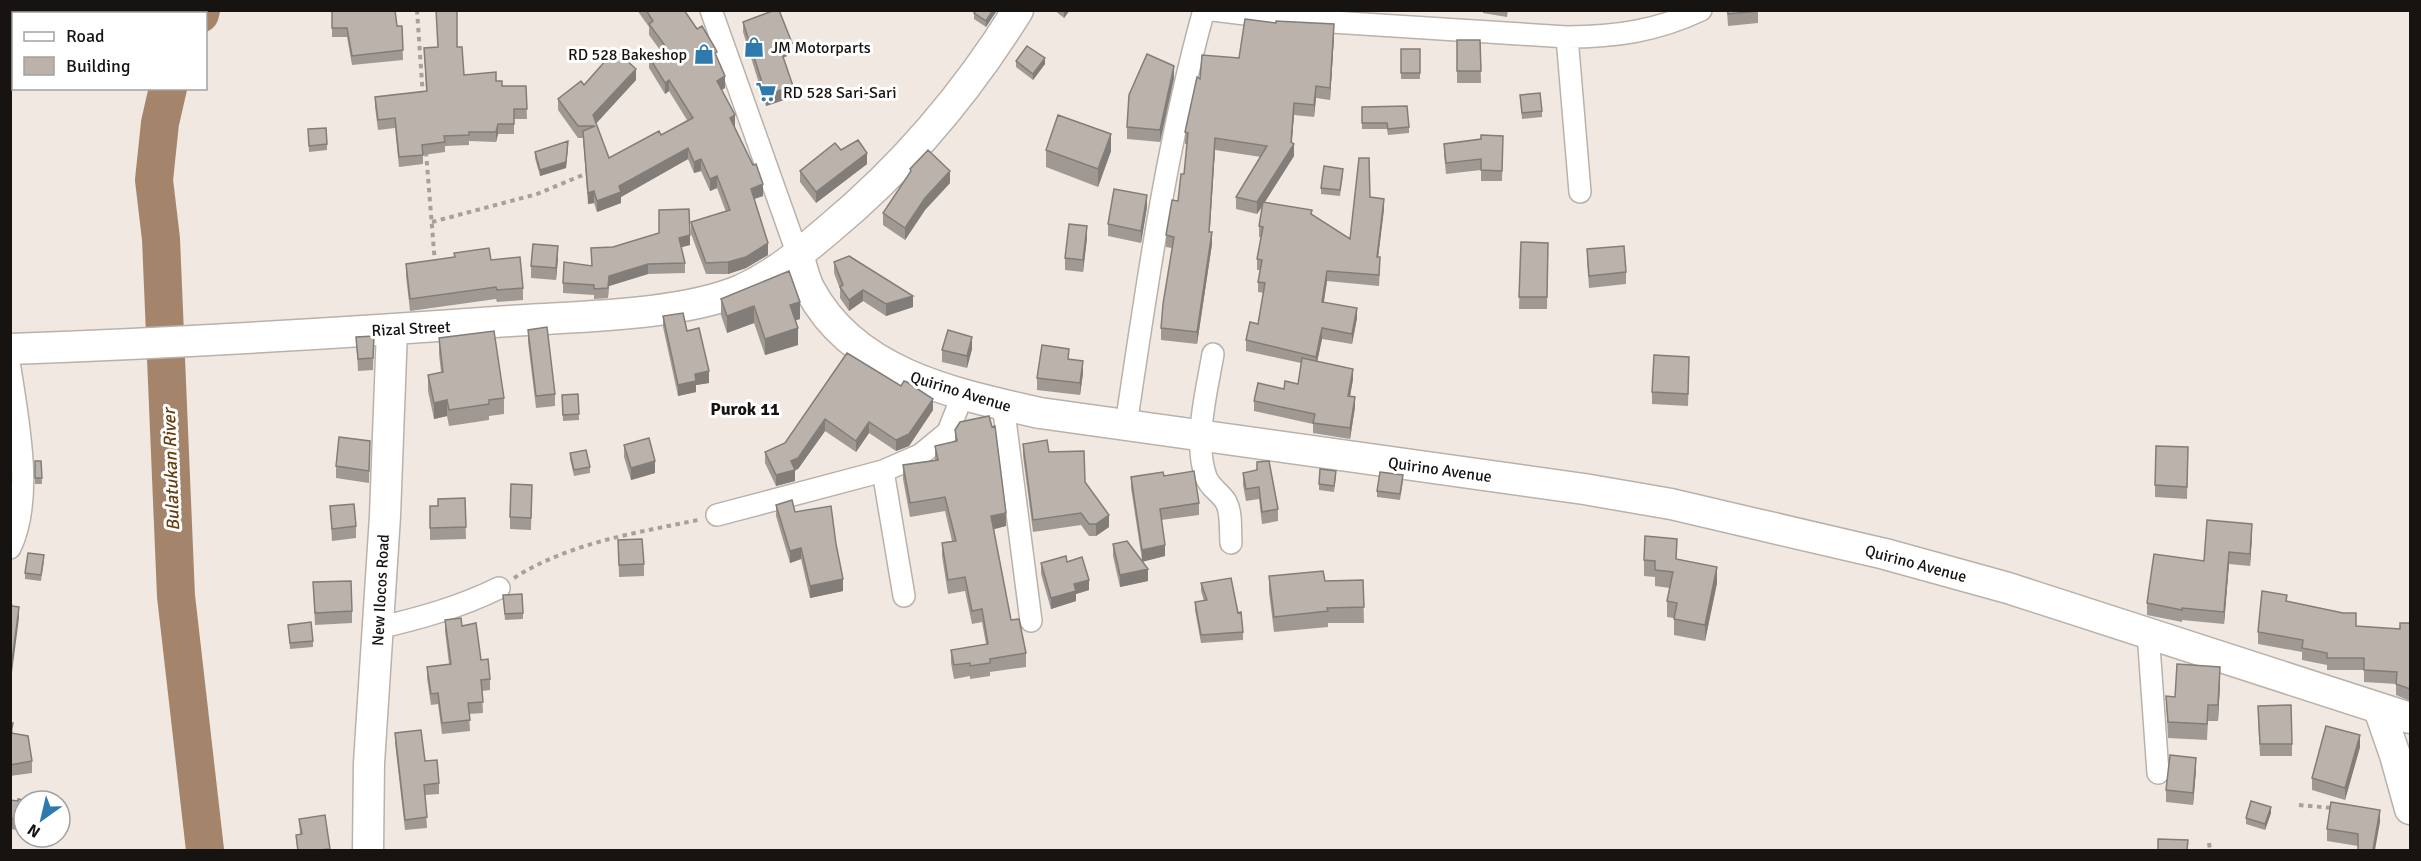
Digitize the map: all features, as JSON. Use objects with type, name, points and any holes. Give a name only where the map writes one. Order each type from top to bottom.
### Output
[{"type":"main road","name":"Rizal Street","points":[[10,350],[392,329],[610,314],[665,308],[708,300],[740,290],[774,272],[798,255],[881,184],[956,101],[1012,13]]},
{"type":"main road","name":"Quirino Avenue","points":[[798,255],[809,288],[828,318],[849,340],[884,365],[963,394],[1040,413],[1584,489],[1671,504],[1885,554],[2008,588],[2256,666],[2410,718]]},
{"type":"main road","name":"New Ilocos Road","points":[[368,850],[369,763],[378,628],[392,329]]},
{"type":"main road","points":[[2379,709],[2410,809]]},
{"type":"street","name":"Quirino Avenue","points":[[711,10],[798,255]]},
{"type":"street","points":[[1126,425],[1173,136],[1204,10]]},
{"type":"street","points":[[1213,10],[1285,19],[1567,37],[1608,37],[1649,30],[1701,10]]},
{"type":"street","points":[[1567,37],[1580,192]]},
{"type":"street","points":[[1213,354],[1200,435],[1205,477],[1213,489],[1225,500],[1231,543]]},
{"type":"street","points":[[10,368],[21,440],[23,483],[19,514],[10,548]]},
{"type":"street","points":[[717,515],[884,471],[920,455],[948,432],[963,394]]},
{"type":"street","points":[[1002,405],[1030,621]]},
{"type":"street","points":[[884,471],[904,596]]},
{"type":"street","points":[[378,628],[427,617],[457,607],[499,588]]},
{"type":"street","points":[[2148,632],[2158,773]]},
{"type":"path","points":[[417,10],[423,103]]},
{"type":"path","points":[[426,150],[435,268]]},
{"type":"path","points":[[432,222],[537,194],[599,168]]},
{"type":"path","points":[[499,588],[531,567],[553,557],[607,539],[717,515]]},
{"type":"path","points":[[2299,805],[2343,810]]},
{"type":"path","points":[[2210,843],[2210,850]]},
{"type":"building","points":[[332,10],[395,10],[397,26],[402,26],[403,50],[352,56],[347,28],[332,28]]},
{"type":"building","points":[[436,10],[457,10],[457,47],[462,47],[464,75],[496,72],[496,81],[502,81],[502,86],[526,86],[527,109],[514,109],[514,124],[498,124],[496,132],[469,132],[469,135],[444,136],[445,142],[422,145],[423,155],[399,157],[395,118],[378,120],[375,97],[427,91],[424,48],[438,47]]},
{"type":"building","points":[[646,10],[684,10],[697,29],[702,26],[717,52],[715,53],[725,76],[717,81],[735,115],[730,118],[753,165],[756,164],[763,184],[751,189],[768,243],[746,257],[728,262],[706,263],[691,222],[730,210],[717,176],[710,179],[701,159],[694,162],[688,148],[619,186],[621,192],[597,201],[594,191],[588,193],[583,131],[595,126],[578,126],[558,99],[581,81],[584,85],[615,50],[636,69],[593,115],[609,158],[659,131],[661,135],[693,118],[669,80],[665,83],[649,57],[666,47],[649,24],[653,21]]},
{"type":"building","points":[[779,10],[792,43],[780,48],[793,86],[766,95],[743,22]]},
{"type":"building","points":[[976,10],[993,10],[986,21],[974,13]]},
{"type":"building","points":[[1728,10],[1758,10],[1758,11],[1728,14]]},
{"type":"building","points":[[1245,19],[1276,23],[1276,21],[1334,24],[1330,88],[1316,86],[1314,105],[1294,103],[1291,142],[1294,144],[1257,202],[1236,197],[1267,146],[1215,138],[1209,232],[1212,232],[1197,332],[1161,328],[1174,237],[1166,235],[1172,200],[1178,201],[1181,174],[1184,174],[1188,133],[1185,132],[1197,77],[1200,79],[1202,55],[1239,58]]},
{"type":"building","points":[[1457,40],[1480,40],[1481,71],[1457,71]]},
{"type":"building","points":[[1027,46],[1045,58],[1033,74],[1016,61]]},
{"type":"building","points":[[1401,49],[1420,49],[1420,73],[1401,73]]},
{"type":"building","points":[[1147,54],[1174,66],[1160,130],[1127,127],[1129,95]]},
{"type":"building","points":[[1540,93],[1542,111],[1522,113],[1520,95]]},
{"type":"building","points":[[1407,106],[1409,127],[1388,129],[1387,123],[1362,123],[1362,107]]},
{"type":"building","points":[[1058,115],[1111,134],[1098,169],[1046,150]]},
{"type":"building","points":[[326,128],[327,144],[309,146],[308,129]]},
{"type":"building","points":[[1481,135],[1503,136],[1502,171],[1481,170],[1481,159],[1446,163],[1444,144],[1481,139]]},
{"type":"building","points":[[858,140],[867,153],[816,192],[800,171],[835,143],[841,150]]},
{"type":"building","points":[[568,141],[566,162],[540,170],[535,152]]},
{"type":"building","points":[[928,150],[950,171],[925,198],[905,228],[883,213],[911,171],[910,169]]},
{"type":"building","points":[[1359,158],[1369,158],[1370,197],[1384,199],[1377,257],[1380,257],[1379,275],[1327,271],[1322,302],[1357,308],[1352,334],[1322,328],[1316,357],[1246,340],[1250,322],[1258,324],[1265,283],[1258,282],[1262,260],[1257,259],[1263,227],[1259,226],[1263,202],[1312,210],[1311,214],[1350,239]]},
{"type":"building","points":[[1324,166],[1343,169],[1340,190],[1321,188]]},
{"type":"building","points":[[1114,189],[1147,195],[1141,231],[1108,224]]},
{"type":"building","points":[[689,209],[690,235],[679,238],[685,263],[648,264],[609,276],[608,288],[594,289],[594,285],[563,283],[564,262],[592,266],[591,248],[613,247],[659,233],[659,210]]},
{"type":"building","points":[[1069,224],[1087,226],[1083,260],[1065,258]]},
{"type":"building","points":[[1521,242],[1548,243],[1547,297],[1519,297]]},
{"type":"building","points":[[533,244],[558,246],[556,268],[531,266]]},
{"type":"building","points":[[1624,246],[1626,272],[1589,276],[1587,249]]},
{"type":"building","points":[[489,248],[491,260],[520,257],[523,288],[497,290],[496,287],[410,299],[406,264],[455,257],[454,253]]},
{"type":"building","points":[[849,256],[913,296],[886,304],[863,290],[849,300],[840,287],[843,285],[834,262]]},
{"type":"building","points":[[789,271],[800,302],[790,305],[798,328],[765,339],[754,306],[727,316],[721,299]]},
{"type":"building","points":[[683,313],[687,331],[699,328],[709,371],[695,374],[696,381],[678,385],[663,316]]},
{"type":"building","points":[[547,327],[555,394],[536,396],[528,330]]},
{"type":"building","points":[[948,330],[972,337],[967,356],[942,350]]},
{"type":"building","points":[[494,331],[504,398],[489,400],[489,404],[449,410],[447,400],[434,403],[428,375],[443,372],[439,338]]},
{"type":"building","points":[[374,336],[373,358],[358,359],[356,337]]},
{"type":"building","points":[[1042,345],[1069,349],[1068,359],[1083,361],[1080,383],[1037,378]]},
{"type":"building","points":[[847,353],[901,386],[904,381],[907,382],[933,399],[909,434],[896,440],[869,422],[856,441],[825,419],[798,458],[791,461],[795,470],[776,475],[765,452],[785,443]]},
{"type":"building","points":[[1654,355],[1689,357],[1688,394],[1652,392]]},
{"type":"building","points":[[1302,358],[1353,369],[1348,396],[1355,397],[1350,428],[1313,423],[1315,414],[1254,401],[1258,383],[1284,389],[1285,381],[1298,384]]},
{"type":"building","points":[[578,394],[579,414],[563,415],[562,395]]},
{"type":"building","points":[[989,416],[992,427],[995,426],[1006,513],[991,516],[1011,620],[1019,619],[1026,653],[990,659],[990,663],[970,666],[970,663],[954,665],[951,650],[988,644],[982,609],[972,611],[965,577],[948,580],[942,543],[956,541],[945,497],[910,503],[903,465],[938,460],[935,446],[957,441],[955,430],[960,422]]},
{"type":"building","points":[[339,437],[370,441],[369,471],[336,466]]},
{"type":"building","points":[[649,438],[655,461],[631,468],[624,445]]},
{"type":"building","points":[[1047,440],[1049,452],[1084,451],[1085,482],[1109,515],[1096,524],[1089,524],[1081,513],[1033,520],[1023,444]]},
{"type":"building","points":[[2156,446],[2188,447],[2187,487],[2155,485]]},
{"type":"building","points":[[586,450],[590,467],[574,470],[570,453]]},
{"type":"building","points":[[35,461],[41,461],[42,478],[35,478]]},
{"type":"building","points":[[1269,461],[1278,509],[1262,512],[1259,487],[1246,489],[1243,473],[1257,470],[1257,462]]},
{"type":"building","points":[[1320,469],[1336,471],[1334,486],[1319,484]]},
{"type":"building","points":[[1194,471],[1199,503],[1160,509],[1165,545],[1142,550],[1131,477],[1163,472],[1164,476]]},
{"type":"building","points":[[1380,472],[1403,475],[1400,494],[1377,491]]},
{"type":"building","points":[[511,484],[532,485],[531,518],[510,517]]},
{"type":"building","points":[[465,498],[466,527],[430,528],[430,506],[438,506],[438,499]]},
{"type":"building","points":[[792,500],[795,512],[831,506],[843,579],[810,586],[801,548],[790,551],[776,505]]},
{"type":"building","points":[[354,504],[356,526],[332,529],[330,506]]},
{"type":"building","points":[[2207,520],[2252,524],[2250,554],[2229,552],[2224,612],[2182,608],[2182,610],[2147,603],[2154,554],[2204,561]]},
{"type":"building","points":[[1645,536],[1677,539],[1676,559],[1717,567],[1705,625],[1674,619],[1677,603],[1667,601],[1673,572],[1655,570],[1655,561],[1644,560]]},
{"type":"building","points":[[642,539],[644,564],[619,565],[618,540]]},
{"type":"building","points":[[1127,541],[1148,569],[1120,575],[1113,544]]},
{"type":"building","points":[[28,553],[44,555],[41,575],[25,573]]},
{"type":"building","points":[[1066,556],[1067,562],[1082,557],[1089,580],[1074,584],[1076,591],[1051,598],[1041,563]]},
{"type":"building","points":[[1323,571],[1325,581],[1363,580],[1364,607],[1327,608],[1328,611],[1274,617],[1269,576]]},
{"type":"building","points":[[1231,578],[1238,613],[1241,612],[1243,632],[1201,635],[1195,602],[1207,600],[1201,583]]},
{"type":"building","points":[[351,581],[352,611],[315,613],[313,582]]},
{"type":"building","points":[[2262,591],[2287,595],[2286,601],[2343,613],[2356,613],[2356,626],[2400,629],[2400,623],[2410,623],[2410,689],[2396,684],[2397,672],[2364,670],[2364,658],[2327,658],[2327,653],[2302,648],[2303,640],[2258,632]]},
{"type":"building","points":[[522,594],[523,613],[505,614],[503,595]]},
{"type":"building","points":[[10,599],[12,606],[19,607],[10,677]]},
{"type":"building","points":[[461,618],[462,626],[476,623],[481,660],[488,659],[490,679],[481,680],[483,702],[468,703],[470,720],[442,723],[438,693],[431,694],[427,667],[451,664],[445,620]]},
{"type":"building","points":[[311,622],[313,641],[290,643],[288,625]]},
{"type":"building","points":[[2177,664],[2220,667],[2218,705],[2208,705],[2207,724],[2168,722],[2166,696],[2175,697]]},
{"type":"building","points":[[2291,705],[2292,744],[2260,744],[2258,706]]},
{"type":"building","points":[[10,723],[13,723],[11,733],[28,736],[32,761],[10,765]]},
{"type":"building","points":[[2326,726],[2360,735],[2345,788],[2312,778]]},
{"type":"building","points":[[421,730],[425,761],[437,760],[439,783],[424,785],[427,817],[405,820],[395,733]]},
{"type":"building","points":[[2170,755],[2196,758],[2193,793],[2166,790]]},
{"type":"building","points":[[10,800],[12,800],[12,818],[10,818]]},
{"type":"building","points":[[2251,801],[2271,807],[2265,824],[2246,818]]},
{"type":"building","points":[[2331,802],[2380,810],[2373,850],[2358,850],[2358,834],[2327,829]]},
{"type":"building","points":[[325,815],[330,849],[298,850],[296,835],[302,834],[299,819]]},
{"type":"building","points":[[2158,839],[2188,840],[2187,850],[2158,850]]},
{"type":"waterway","name":"Bulatukan River","points":[[168,90],[160,123],[154,180],[161,239],[176,596],[205,850]]},
{"type":"place","name":"JM Motorparts","points":[[754,47]]},
{"type":"place","name":"RD 528 Bakeshop","points":[[704,54]]},
{"type":"place","name":"RD 528 Sari-Sari","points":[[766,92]]},
{"type":"district","name":"Purok 11","points":[[745,409]]}]
